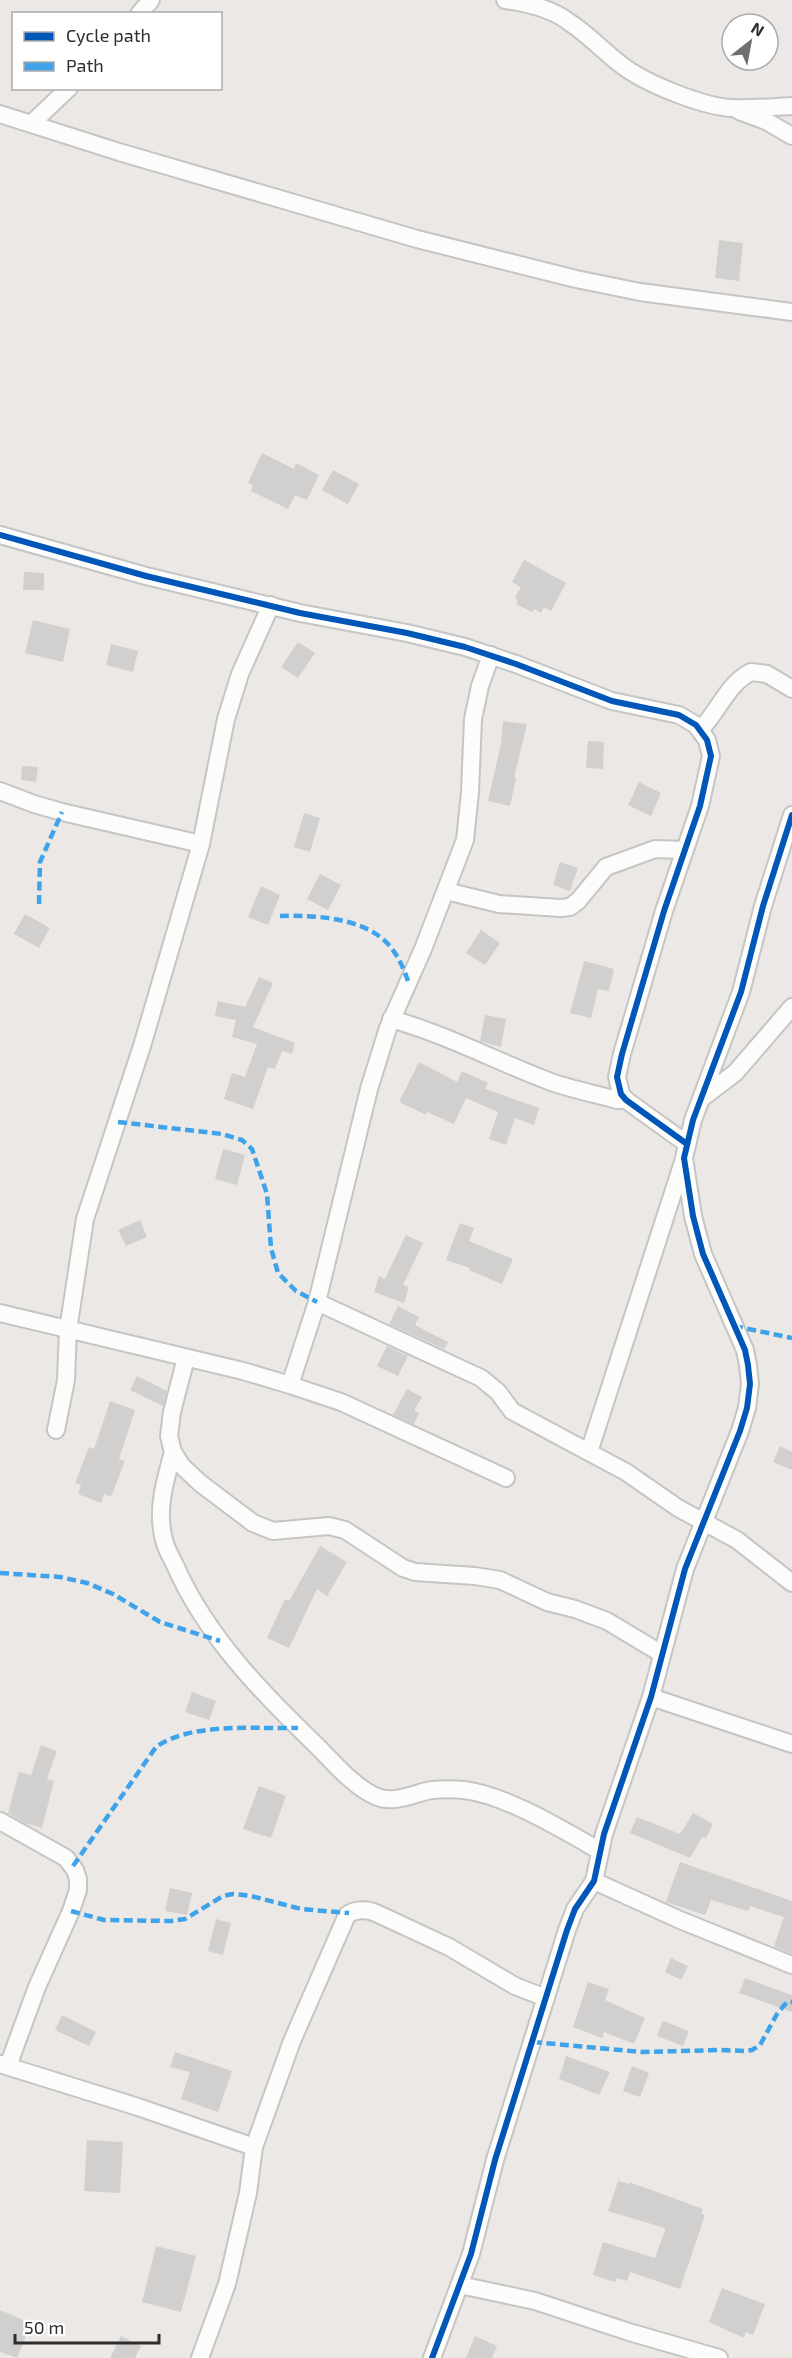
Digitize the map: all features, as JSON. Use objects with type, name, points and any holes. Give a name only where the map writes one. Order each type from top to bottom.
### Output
[{"type":"street","points":[[141,12],[151,0]]},
{"type":"street","points":[[505,0],[551,6],[628,70],[651,83],[706,103],[731,108],[766,122],[792,136]]},
{"type":"street","points":[[32,123],[67,90]]},
{"type":"street","points":[[731,108],[792,106]]},
{"type":"street","points":[[0,114],[119,152],[417,239],[576,279],[640,292],[792,312]]},
{"type":"street","points":[[0,536],[136,573],[271,604],[300,613],[407,633],[491,656],[612,701],[679,715],[700,730],[707,740],[711,756],[700,806],[631,1020],[617,1077],[621,1094],[626,1100],[685,1151],[693,1216],[703,1254],[745,1350],[750,1384],[740,1431],[685,1569],[651,1697],[603,1834],[594,1881],[572,1917],[495,2160],[479,2227],[432,2358]]},
{"type":"street","points":[[56,1430],[67,1373],[68,1330],[85,1219],[142,1046],[201,843],[226,719],[240,674],[271,604]]},
{"type":"street","points":[[290,1384],[317,1302],[369,1089],[392,1019],[447,891],[465,840],[471,792],[473,719],[480,686],[491,656]]},
{"type":"street","points":[[700,730],[717,710],[735,682],[751,672],[759,671],[767,674],[792,689]]},
{"type":"street","points":[[0,790],[34,804],[201,843]]},
{"type":"street","points":[[589,1452],[701,1098],[741,992],[763,906],[792,815]]},
{"type":"street","points":[[447,891],[499,904],[570,907],[578,901],[606,867],[655,849],[684,850]]},
{"type":"street","points":[[701,1098],[735,1073],[792,1007]]},
{"type":"street","points":[[392,1019],[440,1035],[549,1081],[616,1100],[626,1100]]},
{"type":"street","points":[[317,1302],[481,1378],[498,1392],[512,1411],[626,1472],[704,1523],[748,1547],[792,1583]]},
{"type":"street","points":[[0,1313],[290,1384],[341,1402],[506,1478]]},
{"type":"street","points":[[186,1358],[172,1412],[169,1436],[173,1452],[182,1466],[235,1511],[273,1531],[329,1526],[339,1528],[351,1533],[403,1568],[500,1580],[547,1602],[607,1621],[662,1654]]},
{"type":"street","points":[[173,1452],[163,1491],[160,1516],[164,1541],[189,1597],[220,1641],[255,1682],[331,1761],[376,1796],[395,1800],[434,1790],[448,1789],[483,1794],[511,1805],[600,1851]]},
{"type":"street","points":[[651,1697],[792,1744]]},
{"type":"street","points":[[0,1821],[66,1858],[75,1870],[78,1879],[78,1890],[71,1911],[4,2065],[254,2147]]},
{"type":"street","points":[[594,1881],[680,1920],[792,1965]]},
{"type":"street","points":[[200,2358],[227,2284],[248,2193],[254,2147],[291,2041],[327,1963],[342,1922],[349,1913],[367,1910],[376,1913],[449,1947],[515,1986],[546,1998]]},
{"type":"street","points":[[460,2285],[536,2301],[629,2332],[719,2358]]},
{"type":"building","points":[[719,240],[743,243],[739,281],[715,278]]},
{"type":"building","points":[[262,453],[294,469],[296,463],[319,475],[307,500],[295,495],[288,509],[251,491],[253,485],[248,483]]},
{"type":"building","points":[[333,470],[359,484],[348,504],[322,490]]},
{"type":"building","points":[[524,560],[566,583],[551,611],[544,607],[541,613],[534,609],[532,612],[516,604],[518,600],[515,598],[521,587],[512,582]]},
{"type":"building","points":[[24,572],[44,573],[44,590],[23,590]]},
{"type":"building","points":[[33,620],[70,629],[63,662],[25,653]]},
{"type":"building","points":[[298,642],[315,653],[298,678],[281,667]]},
{"type":"building","points":[[111,644],[138,651],[133,672],[106,665]]},
{"type":"building","points":[[503,721],[527,724],[510,806],[488,801],[501,744]]},
{"type":"building","points":[[588,741],[604,742],[603,769],[586,768]]},
{"type":"building","points":[[22,766],[38,767],[36,782],[21,780]]},
{"type":"building","points":[[639,782],[661,793],[651,816],[628,805]]},
{"type":"building","points":[[304,813],[320,818],[310,852],[294,847]]},
{"type":"building","points":[[560,862],[578,868],[570,891],[553,885]]},
{"type":"building","points":[[320,874],[341,885],[328,910],[307,899]]},
{"type":"building","points":[[261,886],[280,895],[268,925],[248,917]]},
{"type":"building","points":[[25,914],[50,928],[39,948],[14,934]]},
{"type":"building","points":[[481,930],[500,943],[485,965],[466,953]]},
{"type":"building","points":[[584,961],[614,969],[609,991],[598,989],[591,1018],[570,1013]]},
{"type":"building","points":[[259,977],[273,983],[253,1027],[295,1043],[292,1054],[282,1051],[275,1069],[268,1067],[253,1109],[224,1099],[232,1073],[245,1077],[257,1044],[232,1037],[236,1020],[215,1016],[218,1001],[245,1007]]},
{"type":"building","points":[[485,1015],[506,1019],[501,1047],[480,1041]]},
{"type":"building","points":[[419,1062],[457,1082],[462,1071],[488,1083],[485,1089],[539,1108],[534,1125],[515,1118],[506,1145],[489,1139],[498,1112],[466,1098],[454,1124],[427,1112],[426,1115],[399,1102]]},
{"type":"building","points":[[223,1149],[245,1155],[237,1185],[215,1179]]},
{"type":"building","points":[[140,1220],[147,1237],[126,1246],[118,1230]]},
{"type":"building","points":[[460,1223],[474,1228],[469,1241],[513,1259],[502,1284],[469,1270],[470,1268],[446,1260]]},
{"type":"building","points":[[406,1235],[423,1243],[403,1285],[409,1287],[404,1303],[374,1292],[379,1276],[385,1279]]},
{"type":"building","points":[[398,1306],[419,1317],[415,1325],[448,1342],[444,1349],[389,1324]]},
{"type":"building","points":[[387,1346],[408,1356],[398,1376],[377,1366]]},
{"type":"building","points":[[137,1376],[167,1391],[163,1406],[130,1390]]},
{"type":"building","points":[[407,1389],[422,1397],[414,1410],[419,1413],[414,1424],[393,1415]]},
{"type":"building","points":[[110,1401],[135,1410],[119,1459],[125,1461],[111,1497],[104,1494],[101,1503],[78,1494],[81,1485],[75,1483],[89,1447],[94,1449]]},
{"type":"building","points":[[780,1446],[792,1452],[792,1470],[773,1462]]},
{"type":"building","points":[[320,1546],[347,1562],[327,1596],[317,1589],[289,1648],[267,1638],[285,1599],[289,1601]]},
{"type":"building","points":[[192,1692],[216,1701],[209,1720],[185,1712]]},
{"type":"building","points":[[41,1745],[57,1751],[47,1779],[54,1781],[42,1828],[25,1823],[8,1813],[19,1772],[31,1775]]},
{"type":"building","points":[[259,1786],[286,1796],[271,1838],[243,1829]]},
{"type":"building","points":[[693,1813],[713,1824],[706,1838],[702,1837],[690,1858],[630,1833],[637,1817],[680,1834]]},
{"type":"building","points":[[680,1862],[792,1901],[792,1954],[774,1946],[784,1917],[750,1906],[748,1911],[711,1900],[705,1915],[666,1902]]},
{"type":"building","points":[[170,1888],[192,1893],[187,1915],[165,1911]]},
{"type":"building","points":[[216,1919],[231,1923],[223,1955],[208,1951]]},
{"type":"building","points":[[671,1958],[688,1966],[681,1980],[665,1972]]},
{"type":"building","points":[[745,1978],[792,1995],[792,2012],[739,1993]]},
{"type":"building","points":[[588,1982],[609,1989],[605,2000],[645,2018],[634,2044],[604,2032],[602,2038],[573,2027]]},
{"type":"building","points":[[62,2015],[96,2032],[89,2046],[55,2030]]},
{"type":"building","points":[[663,2021],[689,2031],[683,2046],[657,2036]]},
{"type":"building","points":[[175,2052],[232,2071],[218,2112],[181,2099],[190,2072],[170,2067]]},
{"type":"building","points":[[566,2056],[610,2072],[599,2095],[559,2079]]},
{"type":"building","points":[[632,2066],[649,2073],[640,2097],[623,2091]]},
{"type":"building","points":[[87,2140],[123,2142],[120,2193],[84,2191]]},
{"type":"building","points":[[618,2181],[629,2184],[629,2182],[703,2209],[701,2213],[705,2215],[680,2289],[630,2272],[627,2281],[617,2278],[615,2282],[593,2275],[603,2242],[655,2258],[665,2231],[665,2228],[608,2211]]},
{"type":"building","points":[[156,2246],[196,2256],[181,2312],[142,2302]]},
{"type":"building","points":[[722,2288],[765,2304],[753,2335],[746,2332],[744,2338],[709,2322]]},
{"type":"building","points":[[0,2310],[31,2323],[17,2358],[0,2352]]},
{"type":"building","points":[[121,2336],[141,2346],[135,2358],[110,2358]]},
{"type":"building","points":[[475,2336],[497,2346],[492,2358],[466,2358]]},
{"type":"marked path","points":[[39,904],[40,862],[62,812]]},
{"type":"marked path","points":[[280,916],[337,919],[365,928],[378,935],[392,948],[408,981]]},
{"type":"marked path","points":[[118,1122],[222,1134],[242,1140],[252,1149],[267,1194],[271,1248],[278,1273],[296,1291],[317,1302]]},
{"type":"marked path","points":[[734,1326],[792,1338]]},
{"type":"marked path","points":[[0,1573],[60,1577],[87,1583],[113,1594],[160,1622],[220,1641]]},
{"type":"marked path","points":[[73,1866],[156,1747],[170,1739],[205,1730],[298,1728]]},
{"type":"marked path","points":[[71,1911],[104,1920],[171,1921],[185,1919],[223,1896],[233,1894],[251,1896],[301,1909],[349,1913]]},
{"type":"marked path","points":[[533,2042],[642,2052],[752,2050],[760,2045],[777,2014],[787,2002],[792,2002]]},
{"type":"cycle path","points":[[0,535],[146,576],[300,613],[407,633],[465,647],[612,701],[679,715],[696,725],[707,740],[711,756],[700,806],[664,911],[617,1077],[621,1094],[626,1100],[687,1144]]},
{"type":"cycle path","points":[[432,2358],[471,2254],[495,2160],[567,1930],[575,1909],[594,1881],[604,1834],[651,1697],[685,1569],[747,1408],[750,1384],[745,1350],[703,1254],[693,1216],[684,1158],[693,1120],[741,992],[763,906],[792,815]]}]
